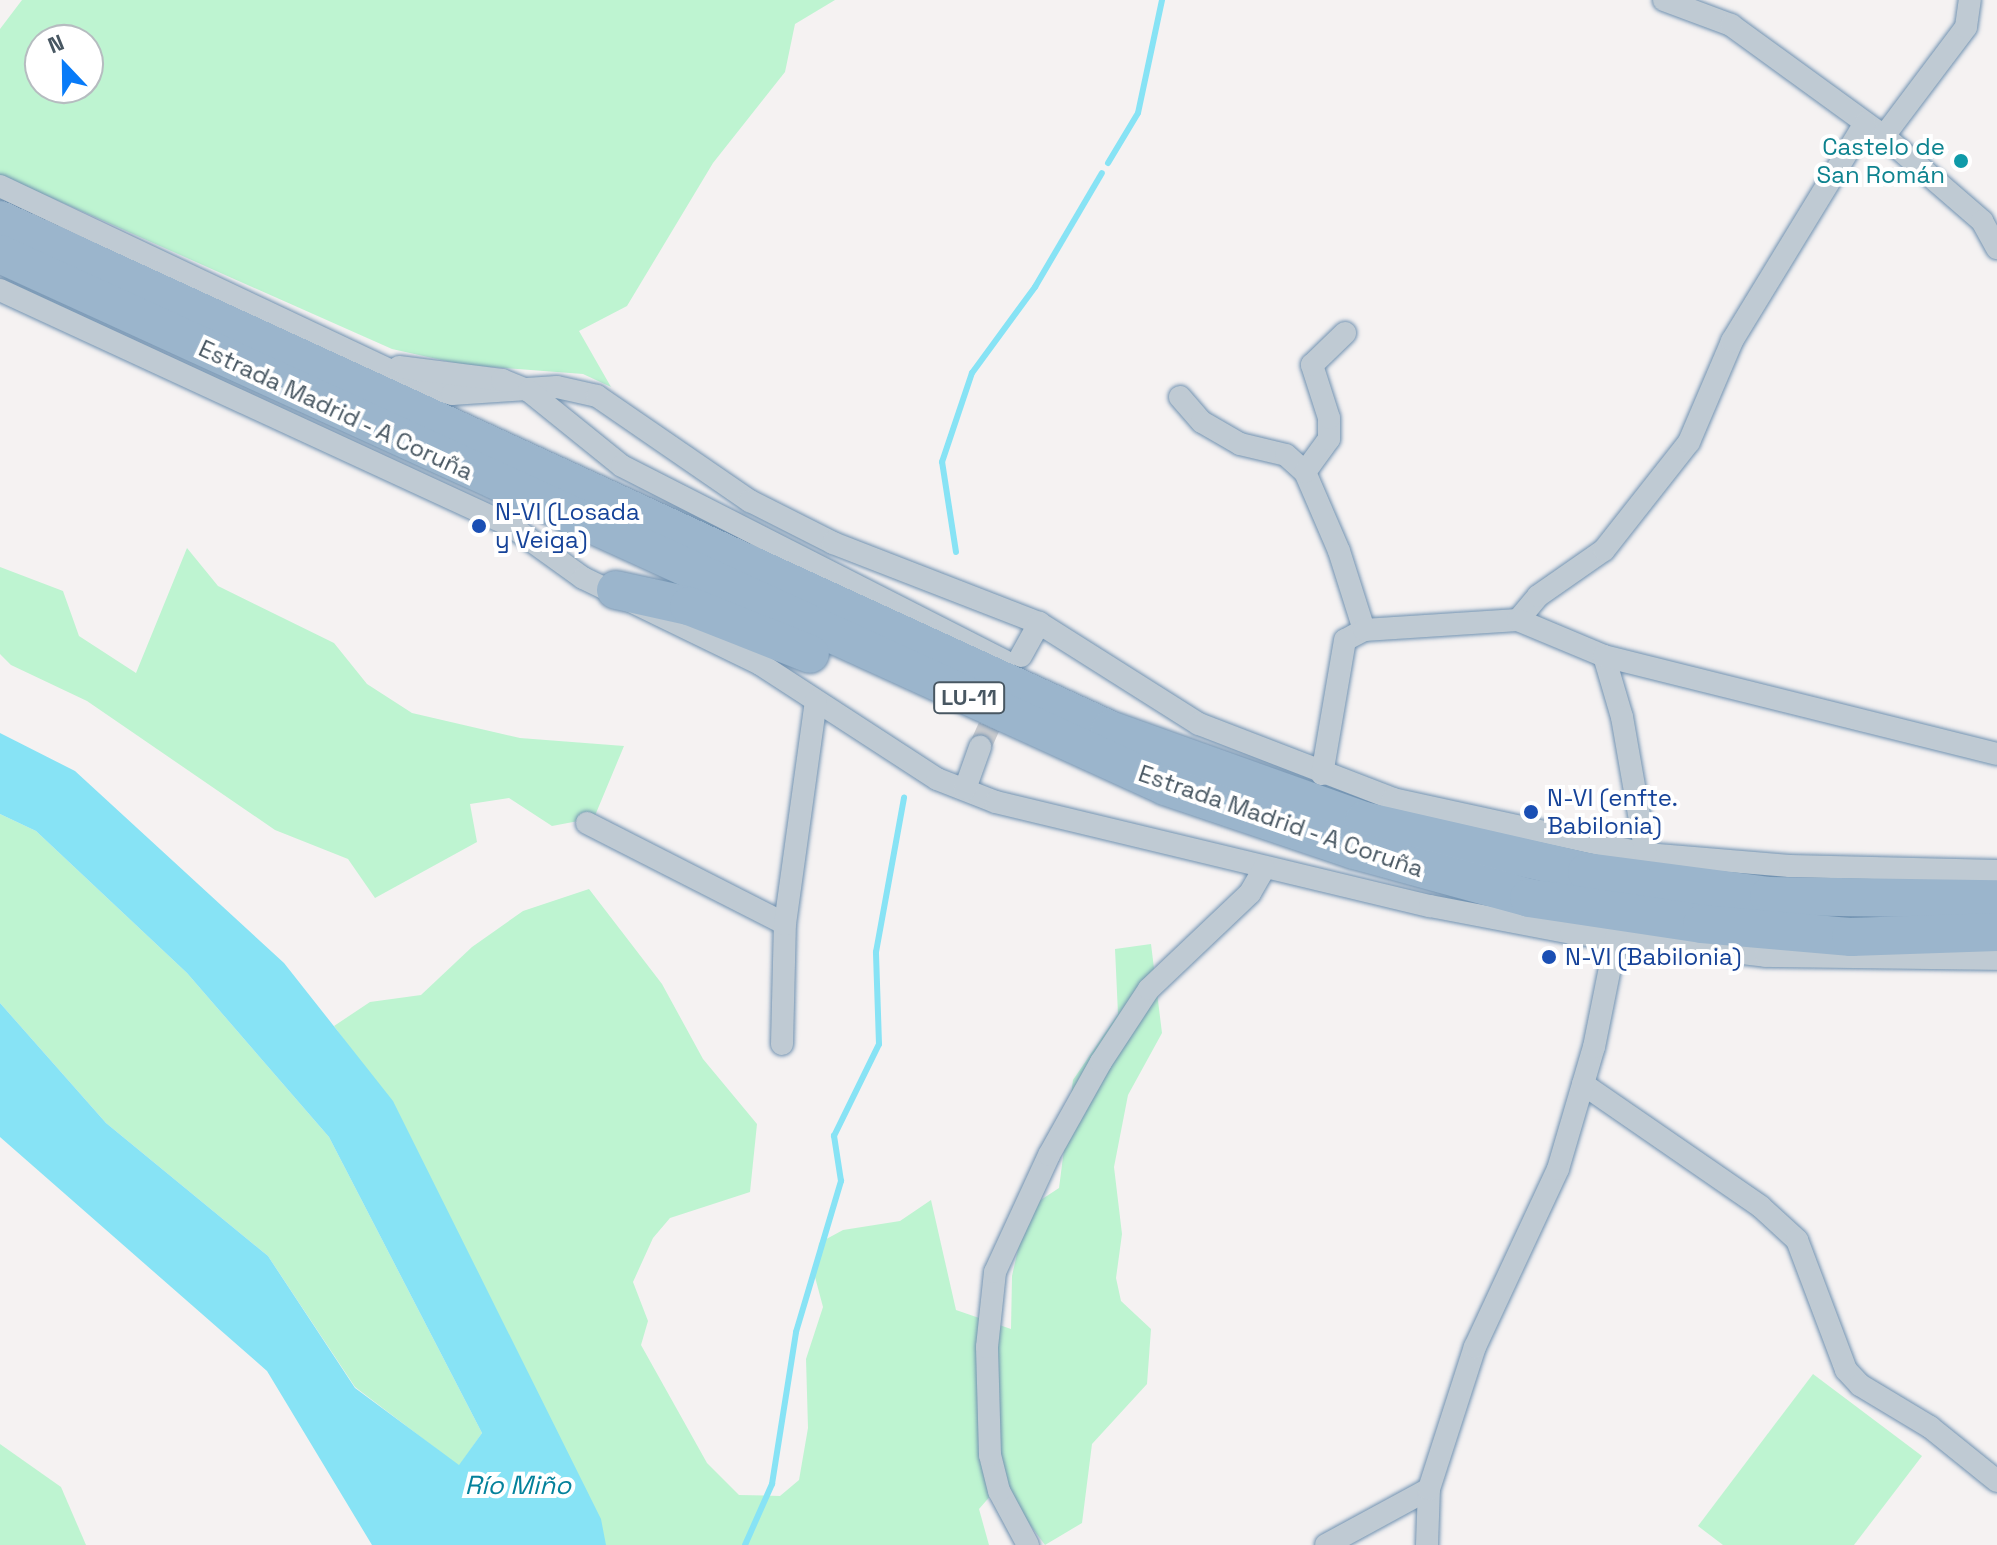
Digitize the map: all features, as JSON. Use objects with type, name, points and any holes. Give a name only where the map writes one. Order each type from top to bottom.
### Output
[{"type":"highway","name":"Estrada Madrid - A Coruña","points":[[0,220],[1110,730],[1364,821],[1587,872],[1769,896],[1997,899]]},
{"type":"highway","name":"Estrada Madrid - A Coruña","points":[[0,254],[1165,786],[1478,885],[1529,898],[1702,924],[1851,937],[1997,932]]},
{"type":"highway","points":[[616,590],[689,606],[1142,792],[1282,843],[1382,870],[1478,885]]},
{"type":"street","points":[[1664,0],[1731,25],[1884,136],[1982,221],[1997,248]]},
{"type":"street","points":[[1884,136],[1966,27],[1970,0]]},
{"type":"street","points":[[1518,620],[1538,596],[1604,550],[1689,442],[1732,341],[1865,123]]},
{"type":"street","points":[[0,186],[452,394],[557,387],[597,396],[750,501],[833,543],[1039,623],[1199,724],[1393,799],[1646,854],[1790,866],[1997,871]]},
{"type":"street","points":[[0,290],[511,526],[583,578],[616,590],[640,610],[760,664],[937,779],[996,802],[1264,869],[1430,906],[1616,938],[1766,956],[1997,959]]},
{"type":"street","points":[[1305,472],[1329,439],[1329,418],[1312,365],[1345,333]]},
{"type":"street","points":[[529,391],[622,466],[736,527],[1071,695],[1288,794]]},
{"type":"street","points":[[1180,397],[1202,422],[1240,444],[1286,455],[1305,472],[1364,630]]},
{"type":"street","points":[[1286,455],[1329,439]]},
{"type":"street","points":[[1322,774],[1345,640],[1364,630],[1518,620],[1604,656],[1997,754]]},
{"type":"street","points":[[1021,656],[1039,623]]},
{"type":"street","points":[[1604,656],[1622,717],[1646,854]]},
{"type":"street","points":[[782,1044],[785,924],[816,701]]},
{"type":"street","points":[[965,789],[980,747]]},
{"type":"street","points":[[587,823],[785,924]]},
{"type":"street","points":[[1028,1545],[999,1491],[990,1455],[987,1347],[995,1272],[1049,1155],[1109,1049],[1149,989],[1250,893],[1264,869]]},
{"type":"street","points":[[1427,1545],[1429,1489],[1475,1347],[1558,1169],[1583,1084],[1616,938]]},
{"type":"street","points":[[1583,1084],[1761,1207],[1797,1240],[1846,1370],[1860,1385],[1930,1427],[1997,1481]]},
{"type":"street","points":[[1326,1545],[1429,1489]]},
{"type":"green space","points":[[22,0],[835,0],[795,24],[785,72],[713,163],[627,306],[579,331],[611,387],[583,374],[464,365],[392,349],[0,175],[0,29]]},
{"type":"green space","points":[[187,548],[218,586],[334,643],[367,684],[412,713],[520,738],[624,746],[594,818],[552,826],[509,798],[470,804],[477,842],[375,898],[348,859],[275,830],[87,701],[11,665],[0,654],[0,567],[63,591],[79,636],[136,673]]},
{"type":"green space","points":[[0,814],[36,831],[187,973],[329,1137],[482,1433],[459,1466],[355,1387],[268,1256],[106,1123],[0,1003]]},
{"type":"green space","points":[[589,889],[662,984],[703,1059],[757,1124],[750,1192],[670,1218],[653,1238],[633,1282],[648,1321],[641,1345],[707,1463],[739,1495],[780,1496],[799,1480],[808,1428],[806,1359],[823,1307],[815,1277],[819,1243],[843,1230],[900,1221],[931,1200],[956,1310],[1011,1329],[1012,1276],[1027,1209],[1059,1188],[1073,1080],[1118,1014],[1115,949],[1151,944],[1162,1033],[1128,1095],[1114,1167],[1122,1234],[1116,1278],[1121,1301],[1151,1329],[1147,1384],[1092,1444],[1082,1523],[1045,1545],[1000,1485],[979,1509],[989,1545],[590,1545],[350,1048],[334,1026],[370,1002],[421,995],[472,947],[523,911]]},
{"type":"green space","points":[[1813,1374],[1922,1456],[1854,1545],[1723,1545],[1698,1526]]},
{"type":"green space","points":[[0,1444],[61,1487],[86,1545],[0,1545]]},
{"type":"water","name":"Río Miño","points":[[0,733],[75,771],[284,963],[393,1101],[601,1519],[606,1545],[372,1545],[267,1371],[0,1137],[0,1003],[106,1123],[268,1256],[355,1388],[459,1465],[482,1433],[329,1137],[187,973],[36,831],[0,814]]},
{"type":"waterway","points":[[1108,163],[1138,113],[1162,0]]},
{"type":"waterway","points":[[956,552],[942,462],[972,373],[1035,287],[1102,173]]},
{"type":"waterway","points":[[745,1545],[772,1484],[796,1332],[841,1181],[834,1136],[879,1044],[876,952],[904,798]]},
{"type":"tunnel","points":[[980,747],[1001,700]]},
{"type":"place","name":"Castelo de San Román","points":[[1961,161]]},
{"type":"place","name":"N-VI (Losada y Veiga)","points":[[479,526]]},
{"type":"place","name":"N-VI (enfte. Babilonia)","points":[[1531,812]]},
{"type":"place","name":"N-VI (Babilonia)","points":[[1549,957]]}]
